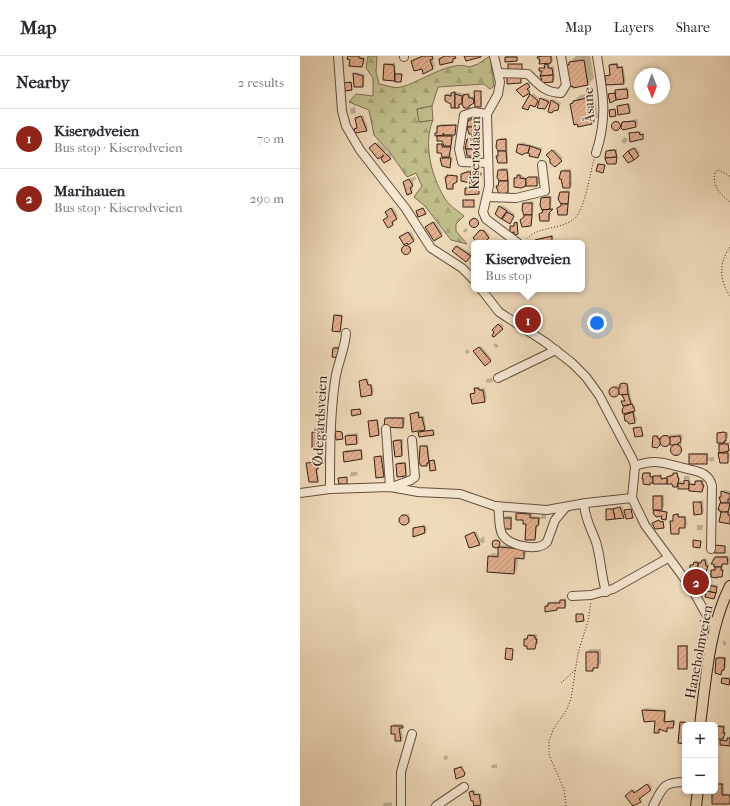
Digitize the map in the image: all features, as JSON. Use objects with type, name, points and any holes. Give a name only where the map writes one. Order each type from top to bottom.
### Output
[{"type":"main road","name":"Haneholmveien","points":[[700,722],[716,625],[722,604],[730,586]]},
{"type":"main road","points":[[696,806],[698,794]]},
{"type":"street","points":[[338,56],[342,111],[346,126],[360,150],[406,210],[431,248],[462,268],[471,277]]},
{"type":"street","name":"Kiserødåsen","points":[[494,56],[499,73],[499,88],[487,114],[487,197],[483,209],[485,218],[514,240]]},
{"type":"street","points":[[499,73],[528,74],[541,88],[561,93],[566,86],[561,56]]},
{"type":"street","name":"Åsane","points":[[596,153],[604,125],[604,104],[598,56]]},
{"type":"street","points":[[487,114],[474,112],[464,115],[458,149],[462,162],[488,162]]},
{"type":"street","points":[[487,197],[519,197],[545,191],[542,165]]},
{"type":"street","points":[[485,292],[499,312],[524,327],[556,350],[586,378],[599,395],[635,466],[632,498],[645,525],[692,589],[710,621],[716,625]]},
{"type":"street","name":"Ødegårdsveien","points":[[330,488],[333,394],[336,367],[344,348],[346,333]]},
{"type":"street","points":[[498,378],[556,350]]},
{"type":"street","points":[[386,429],[391,488]]},
{"type":"street","points":[[391,488],[415,477],[412,440]]},
{"type":"street","points":[[635,466],[653,462],[670,463],[701,472],[709,478],[712,486],[711,549]]},
{"type":"street","points":[[300,493],[330,488],[391,488],[460,494],[498,506],[547,510],[632,498]]},
{"type":"street","points":[[584,504],[586,519],[596,543],[601,576],[606,592]]},
{"type":"street","points":[[498,506],[501,531],[504,537],[513,543],[538,546],[547,542],[554,520],[565,508]]},
{"type":"street","points":[[572,596],[591,595],[606,592],[668,558]]},
{"type":"street","points":[[401,806],[401,772],[412,734]]},
{"type":"street","points":[[653,806],[666,784],[671,782],[682,782]]},
{"type":"street","points":[[436,806],[464,787]]},
{"type":"path","points":[[526,240],[535,232],[566,224],[575,218],[581,208],[596,153]]},
{"type":"path","points":[[730,176],[718,170],[715,172],[714,180],[719,192],[730,202]]},
{"type":"path","points":[[730,247],[725,254],[721,266],[725,289],[730,296]]},
{"type":"path","points":[[566,806],[564,788],[549,755],[549,741],[554,728],[569,707],[575,670],[591,608],[591,595]]},
{"type":"path","points":[[562,683],[575,670]]},
{"type":"green space","points":[[368,56],[377,56],[376,72],[379,84],[396,88],[408,85],[435,72],[453,66],[462,65],[469,67],[478,64],[490,56],[494,86],[490,89],[484,84],[438,87],[432,106],[417,109],[420,122],[433,120],[429,139],[432,169],[439,188],[446,200],[464,216],[456,224],[456,231],[467,244],[451,240],[425,206],[414,197],[422,186],[416,173],[407,177],[391,154],[374,135],[369,110],[349,102],[356,94],[373,96],[373,78],[366,68]]},
{"type":"green space","points":[[432,106],[433,120],[419,122],[417,109]]},
{"type":"building","points":[[348,56],[359,56],[359,58],[364,59],[362,67],[349,66],[350,60],[347,59]]},
{"type":"building","points":[[423,56],[432,56],[433,59],[430,60],[433,69],[423,74],[422,69],[414,71],[411,61]]},
{"type":"building","points":[[445,56],[455,56],[456,58],[453,59],[453,62],[440,65],[439,59]]},
{"type":"building","points":[[464,56],[481,56],[481,57],[466,61]]},
{"type":"building","points":[[551,56],[551,63],[539,64],[540,59],[537,57]]},
{"type":"building","points":[[505,57],[517,57],[517,61],[505,62]]},
{"type":"building","points":[[584,60],[588,85],[573,88],[573,86],[569,87],[566,65],[569,65],[569,62]]},
{"type":"building","points":[[384,64],[394,65],[395,81],[383,80]]},
{"type":"building","points":[[508,64],[522,64],[522,71],[508,71]]},
{"type":"building","points":[[548,64],[548,68],[552,68],[553,75],[540,76],[542,71],[539,71],[539,68],[545,68],[544,65]]},
{"type":"building","points":[[617,64],[617,68],[622,67],[624,84],[606,85],[605,76],[610,75],[609,65]]},
{"type":"building","points":[[353,73],[363,76],[363,87],[354,87]]},
{"type":"building","points":[[395,74],[402,74],[401,82],[395,82]]},
{"type":"building","points":[[553,75],[553,82],[540,83],[540,80],[542,80],[540,76]]},
{"type":"building","points":[[507,77],[521,77],[521,83],[507,84]]},
{"type":"building","points":[[351,82],[352,90],[345,91],[344,83]]},
{"type":"building","points":[[527,83],[530,87],[527,89],[530,93],[523,97],[516,90]]},
{"type":"building","points":[[627,89],[628,98],[616,100],[615,90]]},
{"type":"building","points":[[474,91],[481,91],[481,107],[475,107]]},
{"type":"building","points":[[455,92],[455,108],[451,108],[451,104],[445,101],[445,95],[451,96],[451,93]]},
{"type":"building","points":[[615,93],[616,100],[610,103],[608,94]]},
{"type":"building","points":[[455,94],[462,96],[462,104],[459,104],[459,108],[455,108]]},
{"type":"building","points":[[468,94],[469,98],[473,98],[474,103],[469,106],[469,108],[464,108],[462,104],[463,95]]},
{"type":"building","points":[[530,94],[538,101],[535,107],[530,105],[528,110],[522,108]]},
{"type":"building","points":[[540,98],[549,102],[545,109],[537,108]]},
{"type":"building","points":[[588,98],[592,124],[578,127],[577,124],[574,125],[570,104],[573,103],[573,101]]},
{"type":"building","points":[[551,100],[559,105],[558,110],[553,111],[552,113],[548,112]]},
{"type":"building","points":[[628,104],[630,113],[618,115],[617,106]]},
{"type":"building","points":[[615,109],[616,116],[610,117],[609,110]]},
{"type":"building","points":[[361,116],[367,131],[355,133],[354,129],[357,128],[355,118]]},
{"type":"building","points":[[471,117],[476,117],[478,127],[467,127],[468,120],[471,120]]},
{"type":"building","points":[[635,121],[636,127],[623,130],[621,128],[622,122]]},
{"type":"building","points":[[614,122],[618,122],[620,126],[618,130],[614,130],[612,128],[612,124]]},
{"type":"building","points":[[456,125],[455,135],[435,136],[435,133],[437,133],[437,126]]},
{"type":"building","points":[[467,127],[478,127],[477,136],[472,137],[472,134],[469,134]]},
{"type":"building","points":[[639,132],[640,135],[643,134],[643,139],[630,142],[629,133]]},
{"type":"building","points":[[437,136],[452,136],[451,146],[444,146],[442,141],[437,141]]},
{"type":"building","points":[[467,139],[475,139],[477,149],[465,149]]},
{"type":"building","points":[[506,139],[506,151],[498,151],[496,147],[497,140]]},
{"type":"building","points":[[375,143],[391,159],[384,163],[381,159],[384,155],[378,159],[369,148]]},
{"type":"building","points":[[437,144],[442,144],[442,147],[451,147],[449,157],[442,157],[441,153],[437,153]]},
{"type":"building","points":[[518,144],[530,146],[528,153],[522,155],[516,152]]},
{"type":"building","points":[[530,146],[541,150],[538,158],[529,156],[530,154],[528,153]]},
{"type":"building","points":[[634,148],[639,156],[634,160],[628,151]]},
{"type":"building","points":[[466,149],[477,149],[475,158],[470,158],[470,156],[467,156]]},
{"type":"building","points":[[552,150],[562,161],[555,167],[550,163],[550,159],[546,155]]},
{"type":"building","points":[[615,150],[617,157],[605,158],[606,151]]},
{"type":"building","points":[[498,151],[506,151],[507,163],[498,163],[496,156],[498,156]]},
{"type":"building","points":[[628,151],[634,160],[628,163],[623,156]]},
{"type":"building","points":[[617,157],[616,164],[607,164],[605,158]]},
{"type":"building","points":[[440,158],[451,158],[450,168],[442,166]]},
{"type":"building","points":[[598,164],[605,165],[603,173],[596,171]]},
{"type":"building","points":[[498,170],[507,170],[508,181],[499,181],[497,177]]},
{"type":"building","points":[[561,171],[570,171],[570,188],[563,188],[561,179],[559,179]]},
{"type":"building","points":[[471,172],[471,183],[461,181],[461,174]]},
{"type":"building","points":[[471,172],[481,173],[478,181],[471,183]]},
{"type":"building","points":[[447,175],[457,176],[457,182],[453,184],[453,189],[447,189],[445,177],[447,177]]},
{"type":"building","points":[[517,175],[520,175],[520,178],[526,179],[526,186],[521,188],[514,187],[514,178],[517,178]]},
{"type":"building","points":[[528,177],[537,177],[537,186],[526,186],[526,179]]},
{"type":"building","points":[[409,179],[413,186],[410,188],[412,193],[407,195],[403,182]]},
{"type":"building","points":[[499,181],[508,181],[508,193],[499,194],[496,186],[498,186]]},
{"type":"building","points":[[465,188],[479,188],[479,194],[465,195]]},
{"type":"building","points":[[560,192],[569,192],[568,204],[561,204],[558,199]]},
{"type":"building","points":[[550,197],[550,209],[542,210],[540,205],[541,198]]},
{"type":"building","points":[[463,200],[474,200],[474,207],[463,207]]},
{"type":"building","points":[[523,203],[532,203],[532,215],[524,215],[522,210]]},
{"type":"building","points":[[561,204],[568,204],[567,215],[558,215],[557,208],[561,206]]},
{"type":"building","points":[[499,206],[507,211],[501,219],[495,214]]},
{"type":"building","points":[[391,208],[397,219],[392,222],[393,225],[388,228],[383,220],[388,217],[385,212]]},
{"type":"building","points":[[423,208],[426,214],[418,217],[416,211]]},
{"type":"building","points":[[553,209],[549,213],[549,221],[540,221],[539,214],[543,212],[542,210]]},
{"type":"building","points":[[507,212],[514,216],[510,224],[502,219]]},
{"type":"building","points":[[524,215],[532,215],[531,226],[522,227],[520,220],[524,217]]},
{"type":"building","points":[[474,218],[479,223],[474,228],[469,223]]},
{"type":"building","points":[[433,222],[442,236],[434,241],[425,227]]},
{"type":"building","points":[[517,222],[518,234],[514,235],[514,232],[510,233],[510,226],[514,226],[514,223]]},
{"type":"building","points":[[480,230],[484,231],[489,238],[487,240],[475,240],[473,238]]},
{"type":"building","points":[[408,232],[414,241],[408,245],[407,243],[404,245],[399,237]]},
{"type":"building","points":[[552,236],[552,240],[535,240]]},
{"type":"building","points":[[404,246],[408,246],[410,250],[408,254],[404,254],[402,252],[402,248]]},
{"type":"building","points":[[456,246],[471,256],[466,262],[452,251]]},
{"type":"building","points":[[334,315],[342,316],[340,332],[332,331]]},
{"type":"building","points":[[498,324],[503,329],[494,337],[492,336],[494,332],[492,330]]},
{"type":"building","points":[[479,347],[491,361],[485,366],[473,351]]},
{"type":"building","points":[[333,348],[341,348],[340,358],[332,357]]},
{"type":"building","points":[[366,379],[368,385],[371,385],[372,395],[361,397],[359,381]]},
{"type":"building","points":[[620,384],[627,384],[628,394],[622,395],[619,394],[618,388],[620,388]]},
{"type":"building","points":[[612,387],[616,387],[618,388],[618,396],[612,397],[609,394],[609,390]]},
{"type":"building","points":[[474,388],[483,390],[485,402],[472,404],[470,394],[475,393]]},
{"type":"building","points":[[628,394],[631,404],[623,406],[621,401],[625,401],[622,395]]},
{"type":"building","points":[[632,404],[635,411],[623,414],[622,410],[624,406]]},
{"type":"building","points":[[360,409],[361,414],[352,416],[351,410]]},
{"type":"building","points":[[418,412],[419,418],[422,417],[425,430],[412,432],[410,414]]},
{"type":"building","points":[[633,412],[635,423],[629,424],[625,421],[624,415]]},
{"type":"building","points":[[385,418],[403,418],[403,428],[384,427]]},
{"type":"building","points":[[377,420],[379,435],[370,437],[368,421]]},
{"type":"building","points":[[641,427],[643,436],[635,437],[633,428]]},
{"type":"building","points":[[433,430],[434,435],[419,437],[418,432]]},
{"type":"building","points":[[335,431],[342,432],[343,439],[336,440]]},
{"type":"building","points":[[312,432],[322,433],[321,448],[312,448]]},
{"type":"building","points":[[717,433],[726,433],[726,441],[724,441],[724,443],[717,443]]},
{"type":"building","points":[[356,435],[357,444],[346,445],[345,436]]},
{"type":"building","points":[[653,436],[657,436],[658,439],[660,439],[660,445],[657,448],[652,447]]},
{"type":"building","points":[[663,436],[667,436],[669,437],[669,445],[663,446],[660,443],[660,439]]},
{"type":"building","points":[[680,436],[681,442],[678,443],[678,445],[670,445],[670,437]]},
{"type":"building","points":[[401,440],[402,456],[395,457],[393,441]]},
{"type":"building","points":[[719,444],[728,444],[729,451],[719,453]]},
{"type":"building","points":[[674,445],[678,445],[680,446],[680,454],[674,455],[671,452],[671,448]]},
{"type":"building","points":[[420,446],[427,446],[429,463],[427,463],[427,466],[421,466],[419,463]]},
{"type":"building","points":[[361,450],[362,459],[344,462],[343,452]]},
{"type":"building","points":[[718,453],[728,453],[728,463],[720,463]]},
{"type":"building","points":[[689,454],[707,454],[707,464],[689,464]]},
{"type":"building","points":[[381,456],[384,477],[376,478],[374,457]]},
{"type":"building","points":[[434,460],[436,470],[430,471],[429,461]]},
{"type":"building","points":[[318,462],[318,469],[316,469],[318,482],[309,482],[306,463]]},
{"type":"building","points":[[405,463],[406,476],[397,477],[396,464]]},
{"type":"building","points":[[643,473],[650,473],[650,477],[653,477],[653,483],[650,483],[650,485],[643,484]]},
{"type":"building","points":[[673,473],[677,473],[679,478],[677,487],[673,487],[672,484],[667,484],[667,477],[673,475]]},
{"type":"building","points":[[653,476],[661,476],[661,479],[667,478],[667,484],[653,484]]},
{"type":"building","points":[[347,477],[347,484],[339,484],[338,478]]},
{"type":"building","points":[[684,480],[689,481],[689,489],[678,489],[678,483],[684,484]]},
{"type":"building","points":[[695,481],[702,481],[702,485],[704,485],[702,492],[689,491],[689,484],[695,485]]},
{"type":"building","points":[[721,491],[730,494],[728,503],[721,503],[719,497],[721,497]]},
{"type":"building","points":[[653,496],[662,496],[662,510],[653,510]]},
{"type":"building","points":[[693,502],[701,502],[702,514],[694,515]]},
{"type":"building","points":[[720,503],[730,503],[728,512],[720,512],[720,510],[718,510]]},
{"type":"building","points":[[620,507],[624,518],[615,519],[613,509]]},
{"type":"building","points":[[606,509],[613,509],[615,519],[606,520]]},
{"type":"building","points":[[631,509],[633,518],[626,519],[624,510]]},
{"type":"building","points":[[654,510],[667,512],[666,520],[661,519],[662,516],[656,517],[653,513]]},
{"type":"building","points":[[721,512],[728,512],[728,515],[730,515],[730,524],[719,522]]},
{"type":"building","points":[[516,513],[530,514],[530,518],[539,518],[538,526],[536,526],[535,540],[525,540],[526,524],[523,524],[523,520],[516,520]]},
{"type":"building","points":[[678,514],[678,517],[685,517],[685,528],[679,528],[679,534],[671,534],[670,521],[673,521],[673,515]]},
{"type":"building","points":[[402,515],[406,515],[408,516],[408,524],[402,525],[399,522],[399,518]]},
{"type":"building","points":[[503,518],[511,518],[511,529],[503,529]]},
{"type":"building","points":[[659,520],[660,522],[663,521],[664,528],[655,529],[652,523]]},
{"type":"building","points":[[424,526],[425,533],[413,537],[413,528]]},
{"type":"building","points":[[474,532],[480,545],[469,548],[465,536]]},
{"type":"building","points":[[494,540],[498,540],[500,544],[498,548],[494,548],[492,546],[492,542]]},
{"type":"building","points":[[693,540],[701,541],[700,548],[693,547]]},
{"type":"building","points":[[714,545],[725,546],[725,553],[714,553]]},
{"type":"building","points":[[498,547],[524,549],[524,559],[515,558],[514,574],[487,572],[488,556],[498,557]]},
{"type":"building","points":[[715,557],[727,557],[728,564],[722,564],[722,567],[714,567],[714,564],[711,564]]},
{"type":"building","points":[[702,560],[705,560],[706,566],[708,566],[705,575],[698,573],[698,563],[701,563]]},
{"type":"building","points":[[694,562],[698,563],[697,574],[690,571],[690,565],[693,565]]},
{"type":"building","points":[[715,567],[721,567],[721,570],[723,570],[722,577],[711,577],[711,570],[715,570]]},
{"type":"building","points":[[708,585],[717,587],[716,593],[706,591]]},
{"type":"building","points":[[706,591],[716,593],[714,599],[705,597]]},
{"type":"building","points":[[560,600],[565,600],[565,608],[557,608],[557,610],[545,612],[545,606],[548,606],[548,603],[560,603]]},
{"type":"building","points":[[576,614],[583,614],[584,621],[576,622]]},
{"type":"building","points":[[528,635],[535,636],[535,639],[537,639],[535,649],[527,649],[527,646],[524,646],[524,639],[527,639]]},
{"type":"building","points":[[678,646],[687,646],[687,669],[678,669]]},
{"type":"building","points":[[506,648],[513,649],[512,660],[505,659]]},
{"type":"building","points":[[586,652],[598,652],[598,668],[593,668],[593,671],[586,671]]},
{"type":"building","points":[[716,658],[725,658],[724,670],[722,670],[721,675],[715,673]]},
{"type":"building","points":[[722,678],[730,679],[729,685],[721,683]]},
{"type":"building","points":[[642,710],[665,711],[664,722],[674,721],[673,728],[667,728],[667,732],[659,729],[659,733],[654,733],[655,721],[644,722]]},
{"type":"building","points":[[680,722],[682,722],[682,744],[678,743]]},
{"type":"building","points":[[391,726],[403,726],[403,728],[399,728],[401,741],[395,741],[395,734],[391,734]]},
{"type":"building","points":[[718,726],[724,727],[723,733],[725,733],[723,739],[718,739]]},
{"type":"building","points":[[727,738],[730,738],[730,746],[720,745],[720,740],[727,741]]},
{"type":"building","points":[[461,767],[465,773],[464,776],[456,779],[454,769]]},
{"type":"building","points":[[647,784],[651,790],[639,799],[641,802],[633,806],[625,796],[632,790],[634,793]]},
{"type":"building","points":[[718,784],[722,784],[722,795],[730,795],[730,804],[712,804],[712,794],[718,794]]},
{"type":"building","points":[[473,791],[474,795],[479,794],[481,805],[474,806],[473,801],[471,801],[469,792]]},
{"type":"place","name":"Kiserødveien","points":[[528,320]]},
{"type":"place","name":"Marihauen","points":[[696,582]]}]
